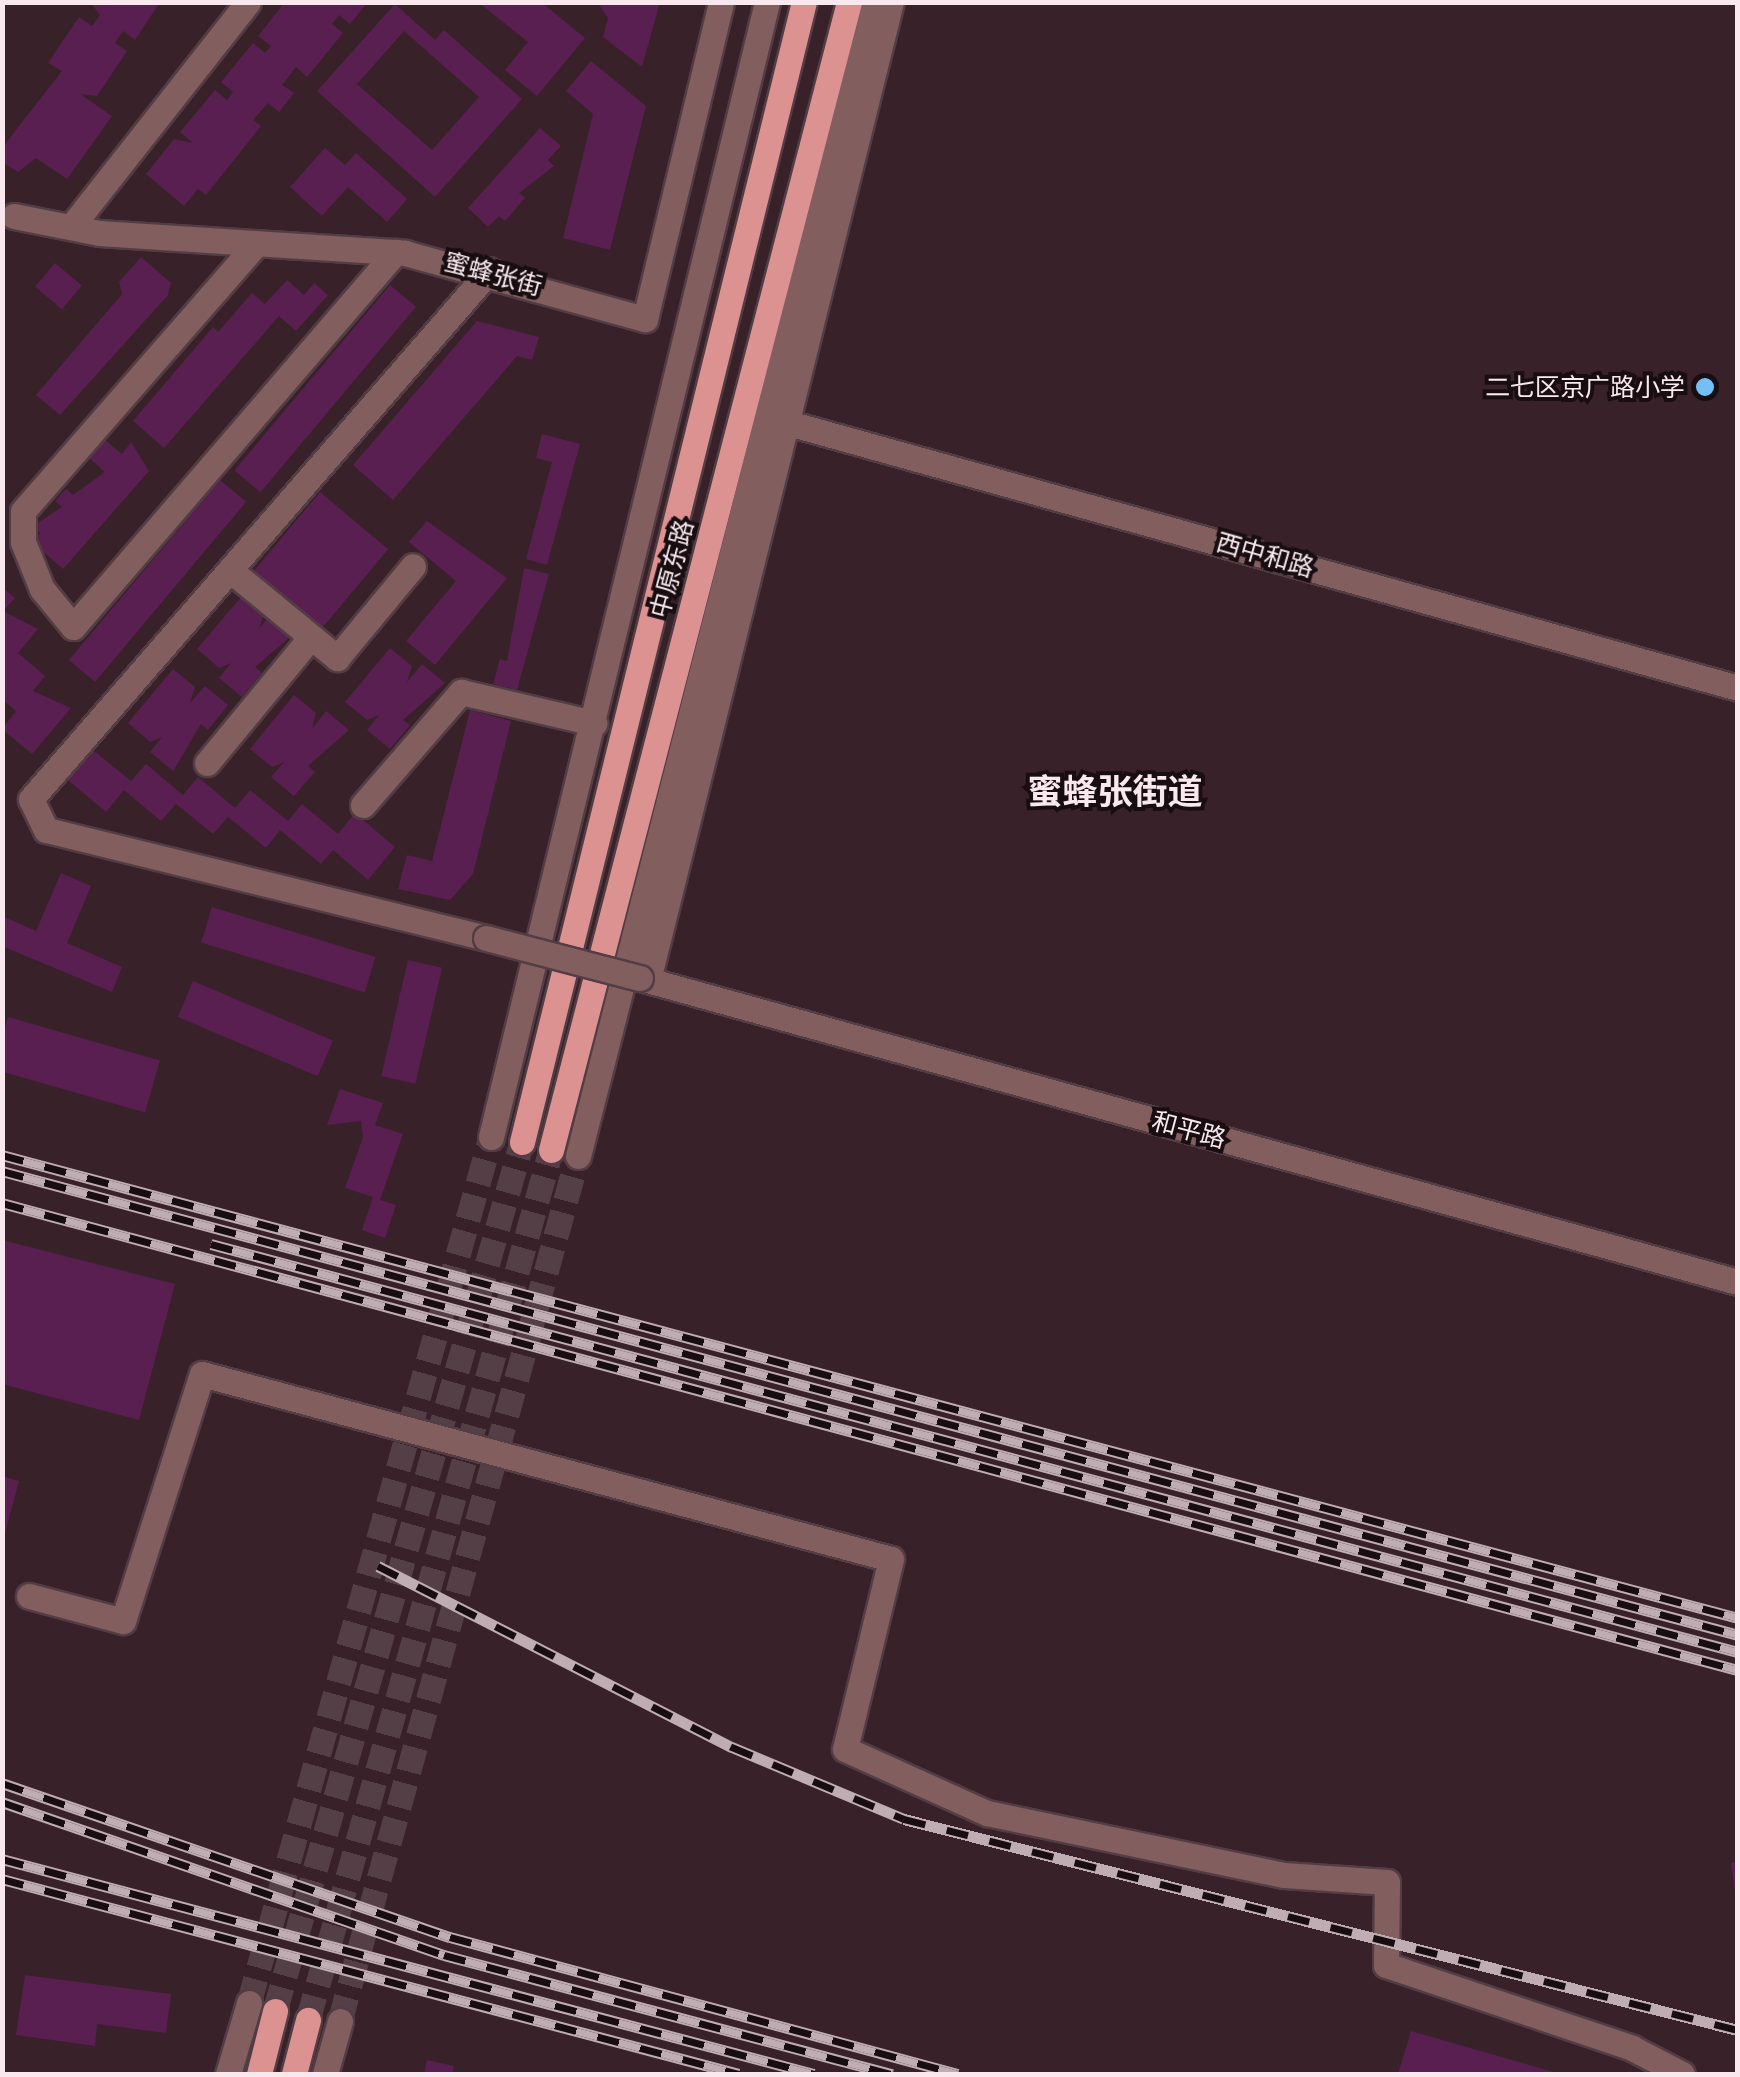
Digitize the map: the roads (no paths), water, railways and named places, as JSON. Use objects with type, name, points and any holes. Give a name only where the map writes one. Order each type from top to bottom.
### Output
[{"type":"main road","name":"中原东路","points":[[522,1142],[804,2]]},
{"type":"main road","name":"中原东路","points":[[551,1150],[849,2]]},
{"type":"main road","points":[[259,2074],[275,2011]]},
{"type":"main road","points":[[294,2074],[308,2020]]},
{"type":"street","points":[[71,228],[248,2]]},
{"type":"street","name":"蜜蜂张街","points":[[14,216],[71,228],[396,252],[490,270],[645,319],[721,2]]},
{"type":"street","points":[[491,1137],[766,2]]},
{"type":"street","points":[[578,1156],[872,2]]},
{"type":"street","points":[[644,979],[792,424],[891,2]]},
{"type":"street","points":[[256,244],[24,510],[23,542],[42,589],[74,627],[396,252]]},
{"type":"street","points":[[413,566],[337,658],[230,570],[490,270]]},
{"type":"street","name":"西中和路","points":[[792,424],[1738,688]]},
{"type":"street","name":"和平路","points":[[230,570],[31,799],[34,817],[46,830],[644,979],[1738,1282]]},
{"type":"street","points":[[207,763],[311,637]]},
{"type":"street","points":[[363,804],[461,692],[594,723]]},
{"type":"street","points":[[29,1596],[123,1622],[202,1374],[891,1559],[845,1748],[987,1813],[1284,1874],[1387,1882],[1386,1965],[1632,2048],[1682,2074]]},
{"type":"street","points":[[228,2074],[248,2003]]},
{"type":"street","points":[[325,2074],[340,2020]]},
{"type":"tunnel","points":[[249,2003],[491,1137]]},
{"type":"tunnel","points":[[275,2011],[522,1142]]},
{"type":"tunnel","points":[[308,2020],[551,1150]]},
{"type":"tunnel","points":[[340,2021],[578,1156]]},
{"type":"railway","points":[[2,1155],[1738,1618]]},
{"type":"railway","points":[[2,1171],[1738,1635]]},
{"type":"railway","points":[[2,1203],[1738,1670]]},
{"type":"railway","points":[[211,1244],[1738,1652]]},
{"type":"railway","points":[[378,1566],[732,1747],[904,1819],[1738,2030]]},
{"type":"railway","points":[[2,1783],[450,1937],[958,2074]]},
{"type":"railway","points":[[2,1802],[444,1955],[892,2074]]},
{"type":"railway","points":[[2,1859],[814,2074]]},
{"type":"railway","points":[[2,1879],[739,2074]]},
{"type":"place","name":"二七区京广路小学","points":[[1705,387]]},
{"type":"district","name":"蜜蜂张街道","points":[[1115,792]]}]
